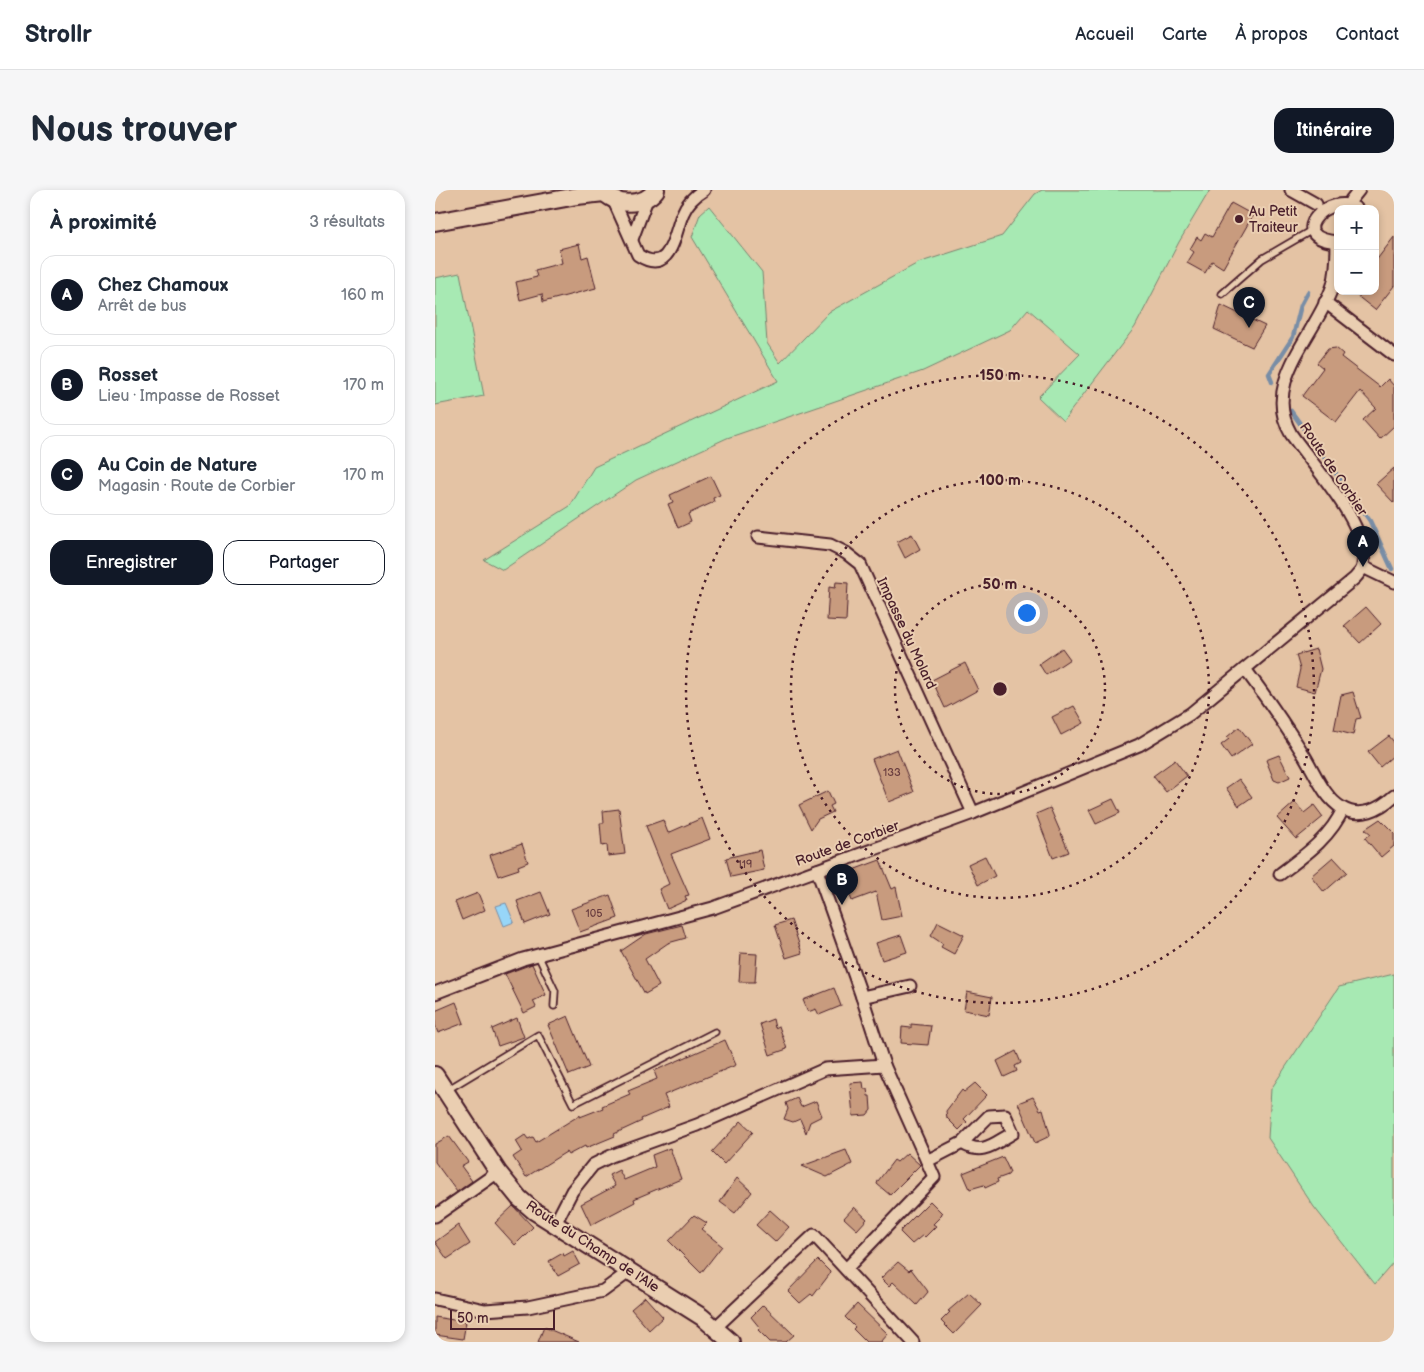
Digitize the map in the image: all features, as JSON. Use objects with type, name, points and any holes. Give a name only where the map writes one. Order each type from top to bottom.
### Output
[{"type":"street","points":[[489,212],[545,190]]},
{"type":"street","points":[[606,194],[632,240],[634,248],[644,258],[659,259],[667,255],[675,242],[682,215],[687,206],[703,190]]},
{"type":"street","points":[[1291,190],[1324,198],[1344,196],[1354,204],[1359,190]]},
{"type":"street","points":[[435,222],[606,194],[633,203],[651,194]]},
{"type":"street","points":[[632,240],[651,194]]},
{"type":"street","points":[[1324,198],[1312,211],[1313,228],[1319,236],[1334,242]]},
{"type":"street","name":"Route de Corbier","points":[[435,993],[538,955],[713,908],[973,812],[1139,745],[1190,714],[1245,669],[1355,578],[1363,567],[1363,542],[1350,514],[1291,434],[1285,422],[1281,403],[1287,375],[1325,302],[1335,276],[1337,250]]},
{"type":"street","points":[[1325,302],[1394,354]]},
{"type":"street","name":"Impasse du Molard","points":[[758,537],[830,545],[846,553],[860,564],[973,812]]},
{"type":"street","points":[[1363,567],[1394,582]]},
{"type":"street","points":[[1245,669],[1277,712],[1326,792],[1343,809],[1354,812],[1374,810],[1394,796]]},
{"type":"street","points":[[1280,874],[1315,847],[1332,828],[1343,809]]},
{"type":"street","points":[[817,870],[884,1065],[934,1177],[846,1269]]},
{"type":"street","points":[[862,997],[910,986]]},
{"type":"street","points":[[555,1224],[572,1191],[593,1164],[697,1125],[825,1068],[884,1065]]},
{"type":"street","name":"Route du Champ de l'Ale","points":[[435,1075],[498,1172],[519,1198],[555,1224],[716,1327],[731,1342]]},
{"type":"street","points":[[927,1161],[962,1143]]},
{"type":"street","points":[[435,1216],[498,1172]]},
{"type":"street","points":[[716,1327],[814,1235],[913,1342]]},
{"type":"street","points":[[435,1299],[485,1310],[528,1307],[603,1291],[631,1271]]},
{"type":"lane","points":[[1222,294],[1262,258],[1308,233],[1313,228]]},
{"type":"lane","points":[[538,955],[555,991],[554,1006]]},
{"type":"lane","points":[[446,1091],[538,1035],[573,1104],[715,1032]]},
{"type":"green space","points":[[1042,190],[1210,190],[1179,242],[1135,327],[1063,421],[1038,397],[1080,354],[1028,309],[1010,330],[923,371],[727,438],[636,480],[503,570],[484,560],[570,506],[594,467],[778,381],[692,237],[700,214],[709,206],[762,272],[767,343],[780,363],[829,312],[918,263],[1002,236],[1035,194]]},
{"type":"green space","points":[[460,273],[484,396],[435,405],[435,278]]},
{"type":"green space","points":[[1394,974],[1394,1262],[1375,1284],[1314,1207],[1268,1138],[1271,1089],[1339,987]]},
{"type":"water","points":[[506,903],[514,922],[504,926],[496,906]]},
{"type":"building","points":[[1231,203],[1253,215],[1223,268],[1212,261],[1205,273],[1187,263],[1194,252],[1190,249],[1197,237],[1201,240],[1205,233],[1212,237]]},
{"type":"building","points":[[1394,237],[1394,286],[1375,310],[1356,295],[1379,295],[1379,257]]},
{"type":"building","points":[[579,244],[582,258],[588,256],[596,288],[543,302],[542,294],[520,300],[516,282],[537,277],[535,270],[562,263],[559,249]]},
{"type":"building","points":[[1221,305],[1265,326],[1252,347],[1214,329]]},
{"type":"building","points":[[1336,348],[1343,354],[1341,357],[1380,387],[1388,379],[1394,386],[1394,426],[1380,439],[1363,420],[1376,408],[1360,391],[1336,422],[1302,396],[1323,368],[1317,363],[1328,349]]},
{"type":"building","points":[[1394,468],[1394,503],[1376,484]]},
{"type":"building","points":[[711,476],[720,495],[713,498],[714,502],[688,514],[691,522],[678,528],[668,504],[673,502],[670,495]]},
{"type":"building","points":[[912,534],[920,549],[905,558],[897,542]]},
{"type":"building","points":[[836,582],[848,583],[846,621],[827,620],[829,587],[835,588]]},
{"type":"building","points":[[1366,607],[1381,624],[1360,643],[1344,626]]},
{"type":"building","points":[[1062,648],[1070,659],[1046,675],[1039,664]]},
{"type":"building","points":[[1316,649],[1321,669],[1315,692],[1296,687],[1300,669],[1296,655]]},
{"type":"building","points":[[965,663],[978,690],[945,708],[932,680]]},
{"type":"building","points":[[1353,692],[1361,718],[1356,719],[1353,735],[1334,730],[1341,695]]},
{"type":"building","points":[[1074,706],[1084,723],[1061,735],[1052,717]]},
{"type":"building","points":[[1239,727],[1252,744],[1231,759],[1221,745]]},
{"type":"building","points":[[1389,736],[1394,742],[1394,755],[1380,767],[1368,752]]},
{"type":"building","points":[[897,749],[914,792],[889,802],[872,759]]},
{"type":"building","points":[[1279,755],[1290,777],[1279,782],[1274,780],[1266,760]]},
{"type":"building","points":[[1175,760],[1187,776],[1166,792],[1153,776]]},
{"type":"building","points":[[1239,779],[1252,797],[1239,806],[1226,788]]},
{"type":"building","points":[[828,791],[834,804],[830,806],[833,812],[818,819],[811,829],[799,805]]},
{"type":"building","points":[[1113,799],[1120,813],[1096,824],[1089,810]]},
{"type":"building","points":[[1295,802],[1304,813],[1314,805],[1323,817],[1296,839],[1277,818]]},
{"type":"building","points":[[1050,808],[1069,852],[1053,858],[1036,814]]},
{"type":"building","points":[[619,809],[625,854],[608,856],[607,845],[602,846],[600,823],[604,823],[603,811]]},
{"type":"building","points":[[702,818],[710,839],[671,854],[689,895],[685,896],[687,900],[667,909],[659,889],[669,884],[646,826],[663,820],[668,833]]},
{"type":"building","points":[[1380,819],[1394,833],[1394,846],[1381,857],[1365,838],[1371,834],[1365,829]]},
{"type":"building","points":[[522,844],[528,862],[518,866],[519,869],[498,876],[490,855]]},
{"type":"building","points":[[760,850],[764,870],[731,877],[726,858]]},
{"type":"building","points":[[985,856],[995,876],[978,885],[968,864]]},
{"type":"building","points":[[1333,857],[1347,872],[1324,892],[1311,876]]},
{"type":"building","points":[[880,860],[892,889],[896,887],[902,916],[882,920],[876,892],[852,901],[842,874]]},
{"type":"building","points":[[541,892],[550,914],[525,924],[517,901]]},
{"type":"building","points":[[478,893],[485,910],[462,920],[455,902]]},
{"type":"building","points":[[610,895],[618,918],[580,932],[571,909]]},
{"type":"building","points":[[791,920],[802,953],[786,958],[775,925]]},
{"type":"building","points":[[938,922],[964,935],[954,954],[941,947],[943,944],[931,936]]},
{"type":"building","points":[[682,925],[686,938],[668,943],[645,959],[659,986],[645,994],[621,951],[646,934]]},
{"type":"building","points":[[901,935],[907,952],[882,960],[876,943]]},
{"type":"building","points":[[741,953],[757,954],[755,982],[739,982]]},
{"type":"building","points":[[532,964],[546,995],[533,1001],[536,1007],[524,1013],[505,974]]},
{"type":"building","points":[[834,988],[841,1006],[819,1015],[816,1009],[808,1012],[803,1000]]},
{"type":"building","points":[[967,992],[992,997],[989,1015],[964,1010]]},
{"type":"building","points":[[456,1002],[464,1023],[438,1033],[435,1025],[435,1011]]},
{"type":"building","points":[[568,1016],[589,1067],[569,1075],[548,1025]]},
{"type":"building","points":[[517,1018],[524,1037],[498,1046],[492,1029]]},
{"type":"building","points":[[773,1019],[775,1028],[779,1026],[787,1049],[770,1055],[760,1024]]},
{"type":"building","points":[[911,1024],[931,1026],[928,1045],[901,1043],[902,1027],[911,1028]]},
{"type":"building","points":[[725,1040],[736,1065],[664,1095],[669,1107],[641,1119],[642,1121],[614,1134],[615,1136],[586,1148],[585,1146],[568,1155],[566,1152],[526,1177],[513,1157],[522,1151],[516,1141],[525,1135],[528,1139],[533,1137],[536,1142],[580,1115],[580,1117],[603,1108],[602,1106],[630,1094],[628,1091],[657,1079],[654,1071]]},
{"type":"building","points":[[1016,1051],[1021,1063],[1015,1066],[1017,1071],[1004,1077],[997,1061]]},
{"type":"building","points":[[863,1082],[864,1089],[867,1089],[868,1096],[870,1096],[871,1110],[867,1115],[853,1116],[850,1083]]},
{"type":"building","points":[[975,1083],[987,1095],[964,1119],[967,1122],[959,1130],[947,1118],[946,1111],[962,1090],[964,1092]]},
{"type":"building","points":[[1033,1097],[1040,1110],[1043,1109],[1050,1134],[1050,1136],[1035,1143],[1018,1103]]},
{"type":"building","points":[[797,1098],[801,1107],[816,1101],[822,1116],[810,1122],[806,1133],[800,1119],[793,1122],[784,1119],[788,1109],[786,1103]]},
{"type":"building","points":[[741,1121],[753,1132],[724,1164],[712,1152]]},
{"type":"building","points":[[449,1136],[468,1162],[461,1166],[472,1181],[457,1192],[435,1162],[435,1144]]},
{"type":"building","points":[[670,1148],[681,1179],[634,1199],[635,1202],[591,1225],[581,1204],[615,1186],[609,1175],[619,1170],[624,1180],[655,1167],[652,1155]]},
{"type":"building","points":[[846,1150],[852,1164],[827,1177],[802,1166]]},
{"type":"building","points":[[907,1153],[920,1165],[890,1195],[877,1184],[878,1181],[894,1160],[897,1162]]},
{"type":"building","points":[[1003,1157],[1010,1172],[1008,1175],[997,1179],[998,1182],[985,1188],[984,1185],[970,1189],[963,1173]]},
{"type":"building","points":[[737,1178],[752,1192],[735,1213],[720,1202]]},
{"type":"building","points":[[930,1201],[942,1213],[941,1216],[933,1224],[936,1226],[925,1237],[923,1235],[912,1244],[900,1232]]},
{"type":"building","points":[[513,1206],[533,1227],[515,1245],[495,1223]]},
{"type":"building","points":[[854,1207],[867,1219],[857,1230],[844,1218]]},
{"type":"building","points":[[770,1210],[789,1227],[775,1242],[756,1225]]},
{"type":"building","points":[[694,1215],[707,1223],[701,1229],[722,1246],[701,1273],[669,1241]]},
{"type":"building","points":[[458,1225],[470,1244],[447,1259],[435,1242]]},
{"type":"building","points":[[573,1251],[580,1264],[558,1276],[549,1261],[563,1253],[564,1256]]},
{"type":"building","points":[[818,1260],[830,1272],[829,1275],[813,1296],[811,1294],[800,1303],[788,1291]]},
{"type":"building","points":[[898,1262],[909,1271],[911,1269],[928,1292],[917,1305],[893,1282],[889,1286],[881,1278]]},
{"type":"building","points":[[969,1293],[982,1305],[954,1334],[941,1321],[950,1312],[948,1311]]},
{"type":"building","points":[[645,1297],[663,1317],[649,1330],[631,1309]]},
{"type":"building","points":[[857,1304],[888,1334],[881,1342],[866,1342],[853,1329],[855,1327],[845,1317]]},
{"type":"building","points":[[763,1305],[794,1335],[786,1342],[770,1342],[758,1330],[760,1328],[751,1317]]},
{"type":"building","points":[[435,1317],[466,1322],[463,1339],[435,1335]]},
{"type":"building","points":[[544,1327],[579,1342],[538,1342]]},
{"type":"waterway","points":[[1272,382],[1269,374],[1293,337],[1301,305],[1308,292]]},
{"type":"waterway","points":[[1291,411],[1370,521],[1392,569]]},
{"type":"place","name":"Au Petit Traiteur","points":[[1239,219]]},
{"type":"place","name":"Au Coin de Nature","points":[[1249,328]]},
{"type":"place","name":"Chez Chamoux","points":[[1363,567]]},
{"type":"place","name":"Rosset","points":[[842,905]]}]
